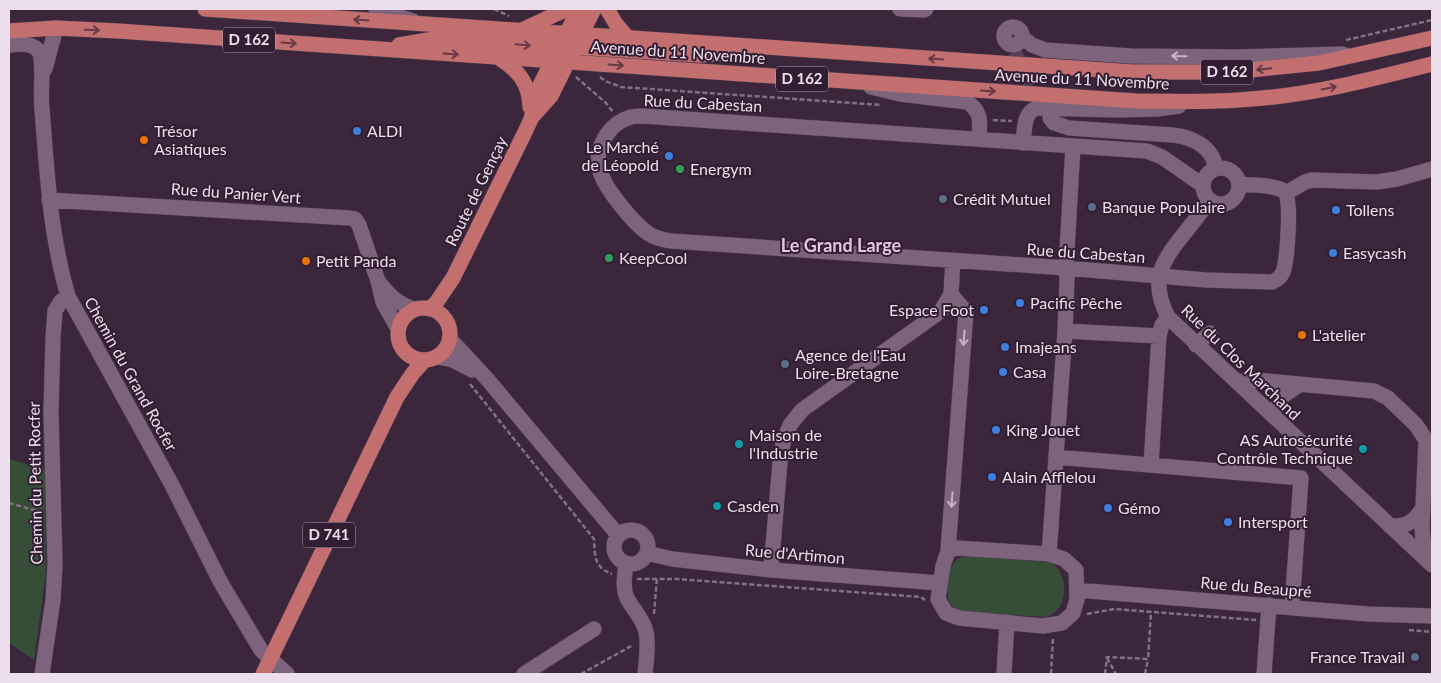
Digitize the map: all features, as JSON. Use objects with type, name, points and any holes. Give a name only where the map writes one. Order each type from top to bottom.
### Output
[{"type":"main road","name":"Avenue du 11 Novembre","points":[[205,9],[521,31],[575,38],[628,38],[1133,72],[1231,72],[1319,63],[1432,38]]},
{"type":"main road","points":[[521,31],[568,9]]},
{"type":"main road","name":"Route de Gençay","points":[[575,38],[579,9]]},
{"type":"main road","name":"Route de Gençay","points":[[560,62],[594,9]]},
{"type":"main road","points":[[608,9],[609,14],[628,38]]},
{"type":"main road","name":"Avenue du 11 Novembre","points":[[9,31],[56,28],[118,31],[1136,101],[1252,100],[1296,94],[1380,78],[1432,64]]},
{"type":"main road","points":[[575,38],[701,55],[785,49]]},
{"type":"main road","name":"Route de Gençay","points":[[421,309],[436,303],[453,278],[531,119],[551,96],[560,62],[560,47],[575,38]]},
{"type":"main road","points":[[370,49],[434,39],[560,47]]},
{"type":"main road","points":[[498,58],[511,66],[527,86],[530,98],[531,119]]},
{"type":"main road","name":"Route de Gençay","points":[[446,321],[446,311],[453,278]]},
{"type":"main road","points":[[421,309],[438,313],[446,321],[451,333],[446,349],[430,359],[415,359],[404,352],[396,335],[398,327],[407,313],[421,309]]},
{"type":"main road","name":"D 741","points":[[397,397],[404,369],[404,352]]},
{"type":"main road","name":"D 741","points":[[263,674],[397,397],[413,373],[430,359]]},
{"type":"street","points":[[376,9],[424,24]]},
{"type":"street","points":[[900,9],[926,9]]},
{"type":"street","points":[[42,80],[56,28]]},
{"type":"street","points":[[9,45],[26,44],[37,49],[41,57],[42,80]]},
{"type":"street","points":[[1016,45],[1032,45],[1045,50],[1131,56],[1238,57],[1368,53]]},
{"type":"street","name":"Chemin du Grand Rocfer","points":[[42,80],[41,103],[49,200],[59,264],[68,296],[172,485],[222,583],[261,650],[288,674]]},
{"type":"street","points":[[847,82],[900,94],[967,102],[975,108],[979,115],[979,139]]},
{"type":"street","points":[[1023,143],[1027,116],[1036,108],[1157,109],[1210,101]]},
{"type":"street","name":"Rue du Cabestan","points":[[1203,184],[1154,153],[1147,151],[643,116],[629,117],[619,122],[606,135],[601,146],[599,169],[605,184],[637,225],[659,239],[696,244],[1066,268],[1266,284],[1278,279],[1283,271],[1286,258],[1288,220],[1288,198],[1286,193]]},
{"type":"street","points":[[1050,118],[1054,123],[1069,128],[1172,134],[1188,138],[1200,144],[1209,152],[1216,169]]},
{"type":"street","points":[[1049,554],[1065,332],[1066,268],[1073,146]]},
{"type":"street","points":[[1221,168],[1235,174],[1240,184],[1233,201],[1221,204],[1210,200],[1206,196],[1203,184],[1207,175],[1216,169],[1221,168]]},
{"type":"street","points":[[1240,184],[1277,188],[1286,193],[1312,180],[1377,182],[1397,179],[1432,169]]},
{"type":"street","name":"Rue du Panier Vert","points":[[49,200],[356,219],[378,281],[383,302],[398,327]]},
{"type":"street","name":"Rue du Clos Marchand","points":[[1210,200],[1171,250],[1164,262],[1159,292],[1162,306],[1168,317],[1430,563]]},
{"type":"street","points":[[771,570],[780,462],[783,443],[790,424],[802,410],[941,311],[951,294],[953,261]]},
{"type":"street","name":"Rue du Panier Vert","points":[[378,281],[393,299],[406,306],[421,309]]},
{"type":"street","points":[[948,551],[958,548],[1049,554],[1064,559],[1076,570],[1078,599],[1073,613],[1062,623],[1043,626],[959,618],[946,613],[938,599],[943,566],[948,551],[966,312],[951,294]]},
{"type":"street","name":"Chemin du Petit Rocfer","points":[[42,674],[53,600],[55,564],[50,412],[53,338],[55,310],[68,296]]},
{"type":"street","points":[[1151,465],[1159,336],[1162,325],[1168,317]]},
{"type":"street","points":[[1065,332],[1159,336]]},
{"type":"street","points":[[1196,344],[1210,333]]},
{"type":"street","points":[[450,340],[488,380],[618,536]]},
{"type":"street","points":[[430,359],[452,360],[488,380]]},
{"type":"street","points":[[1240,384],[1245,380],[1275,382],[1378,392],[1388,398],[1416,425],[1426,443],[1422,528],[1424,549],[1430,563]]},
{"type":"street","points":[[1268,411],[1268,391],[1275,382]]},
{"type":"street","points":[[1268,411],[1284,395],[1299,385]]},
{"type":"street","points":[[1056,457],[1301,478],[1292,608]]},
{"type":"street","points":[[1390,526],[1408,524],[1414,520],[1422,509]]},
{"type":"street","points":[[1403,538],[1415,534],[1422,528]]},
{"type":"street","points":[[628,530],[640,532],[647,541],[647,553],[642,560],[635,564],[626,564],[616,555],[614,542],[618,536],[628,530]]},
{"type":"street","name":"Rue d'Artimon","points":[[647,553],[672,559],[771,570],[940,583]]},
{"type":"street","points":[[626,564],[625,592],[643,623],[647,641],[645,674]]},
{"type":"street","name":"Rue du Beaupré","points":[[1077,590],[1368,614],[1432,616]]},
{"type":"street","points":[[1264,674],[1269,605]]},
{"type":"street","points":[[1004,674],[1007,622]]},
{"type":"street","points":[[524,674],[594,629]]},
{"type":"path","points":[[576,77],[606,103],[619,122]]},
{"type":"path","points":[[9,503],[39,512],[54,512]]},
{"type":"path","points":[[581,674],[641,641],[639,626],[653,616],[657,578]]},
{"type":"path","points":[[1145,674],[1148,659],[1151,612]]},
{"type":"path","points":[[1051,674],[1053,636]]},
{"type":"path","points":[[1107,657],[1148,659]]},
{"type":"path","points":[[1105,674],[1107,657]]},
{"type":"path","points":[[1107,657],[1116,674]]},
{"type":"green space","points":[[9,459],[45,469],[46,573],[34,660],[9,643]]},
{"type":"green space","points":[[966,556],[1051,562],[1057,568],[1064,583],[1063,600],[1054,613],[1046,617],[962,612],[957,610],[948,599],[948,581],[955,561]]},
{"type":"tunnel","points":[[1014,52],[1042,103]]},
{"type":"place","name":"ALDI","points":[[357,131]]},
{"type":"place","name":"Trésor Asiatiques","points":[[144,140]]},
{"type":"place","name":"Le Marché de Léopold","points":[[669,156]]},
{"type":"place","name":"Energym","points":[[680,169]]},
{"type":"place","name":"Crédit Mutuel","points":[[943,199]]},
{"type":"place","name":"Banque Populaire","points":[[1092,207]]},
{"type":"place","name":"Tollens","points":[[1336,210]]},
{"type":"place","name":"Easycash","points":[[1333,253]]},
{"type":"place","name":"KeepCool","points":[[609,258]]},
{"type":"place","name":"Petit Panda","points":[[306,261]]},
{"type":"place","name":"Pacific Pêche","points":[[1020,303]]},
{"type":"place","name":"Espace Foot","points":[[984,310]]},
{"type":"place","name":"L'atelier","points":[[1302,335]]},
{"type":"place","name":"Imajeans","points":[[1005,347]]},
{"type":"place","name":"Agence de l'Eau Loire-Bretagne","points":[[785,364]]},
{"type":"place","name":"Casa","points":[[1003,372]]},
{"type":"place","name":"King Jouet","points":[[996,430]]},
{"type":"place","name":"Maison de l'Industrie","points":[[739,444]]},
{"type":"place","name":"AS Autosécurité Contrôle Technique","points":[[1363,449]]},
{"type":"place","name":"Alain Afflelou","points":[[992,477]]},
{"type":"place","name":"Casden","points":[[717,506]]},
{"type":"place","name":"Gémo","points":[[1108,508]]},
{"type":"place","name":"Intersport","points":[[1228,522]]},
{"type":"place","name":"France Travail","points":[[1415,657]]},
{"type":"district","name":"Le Grand Large","points":[[841,246]]}]
